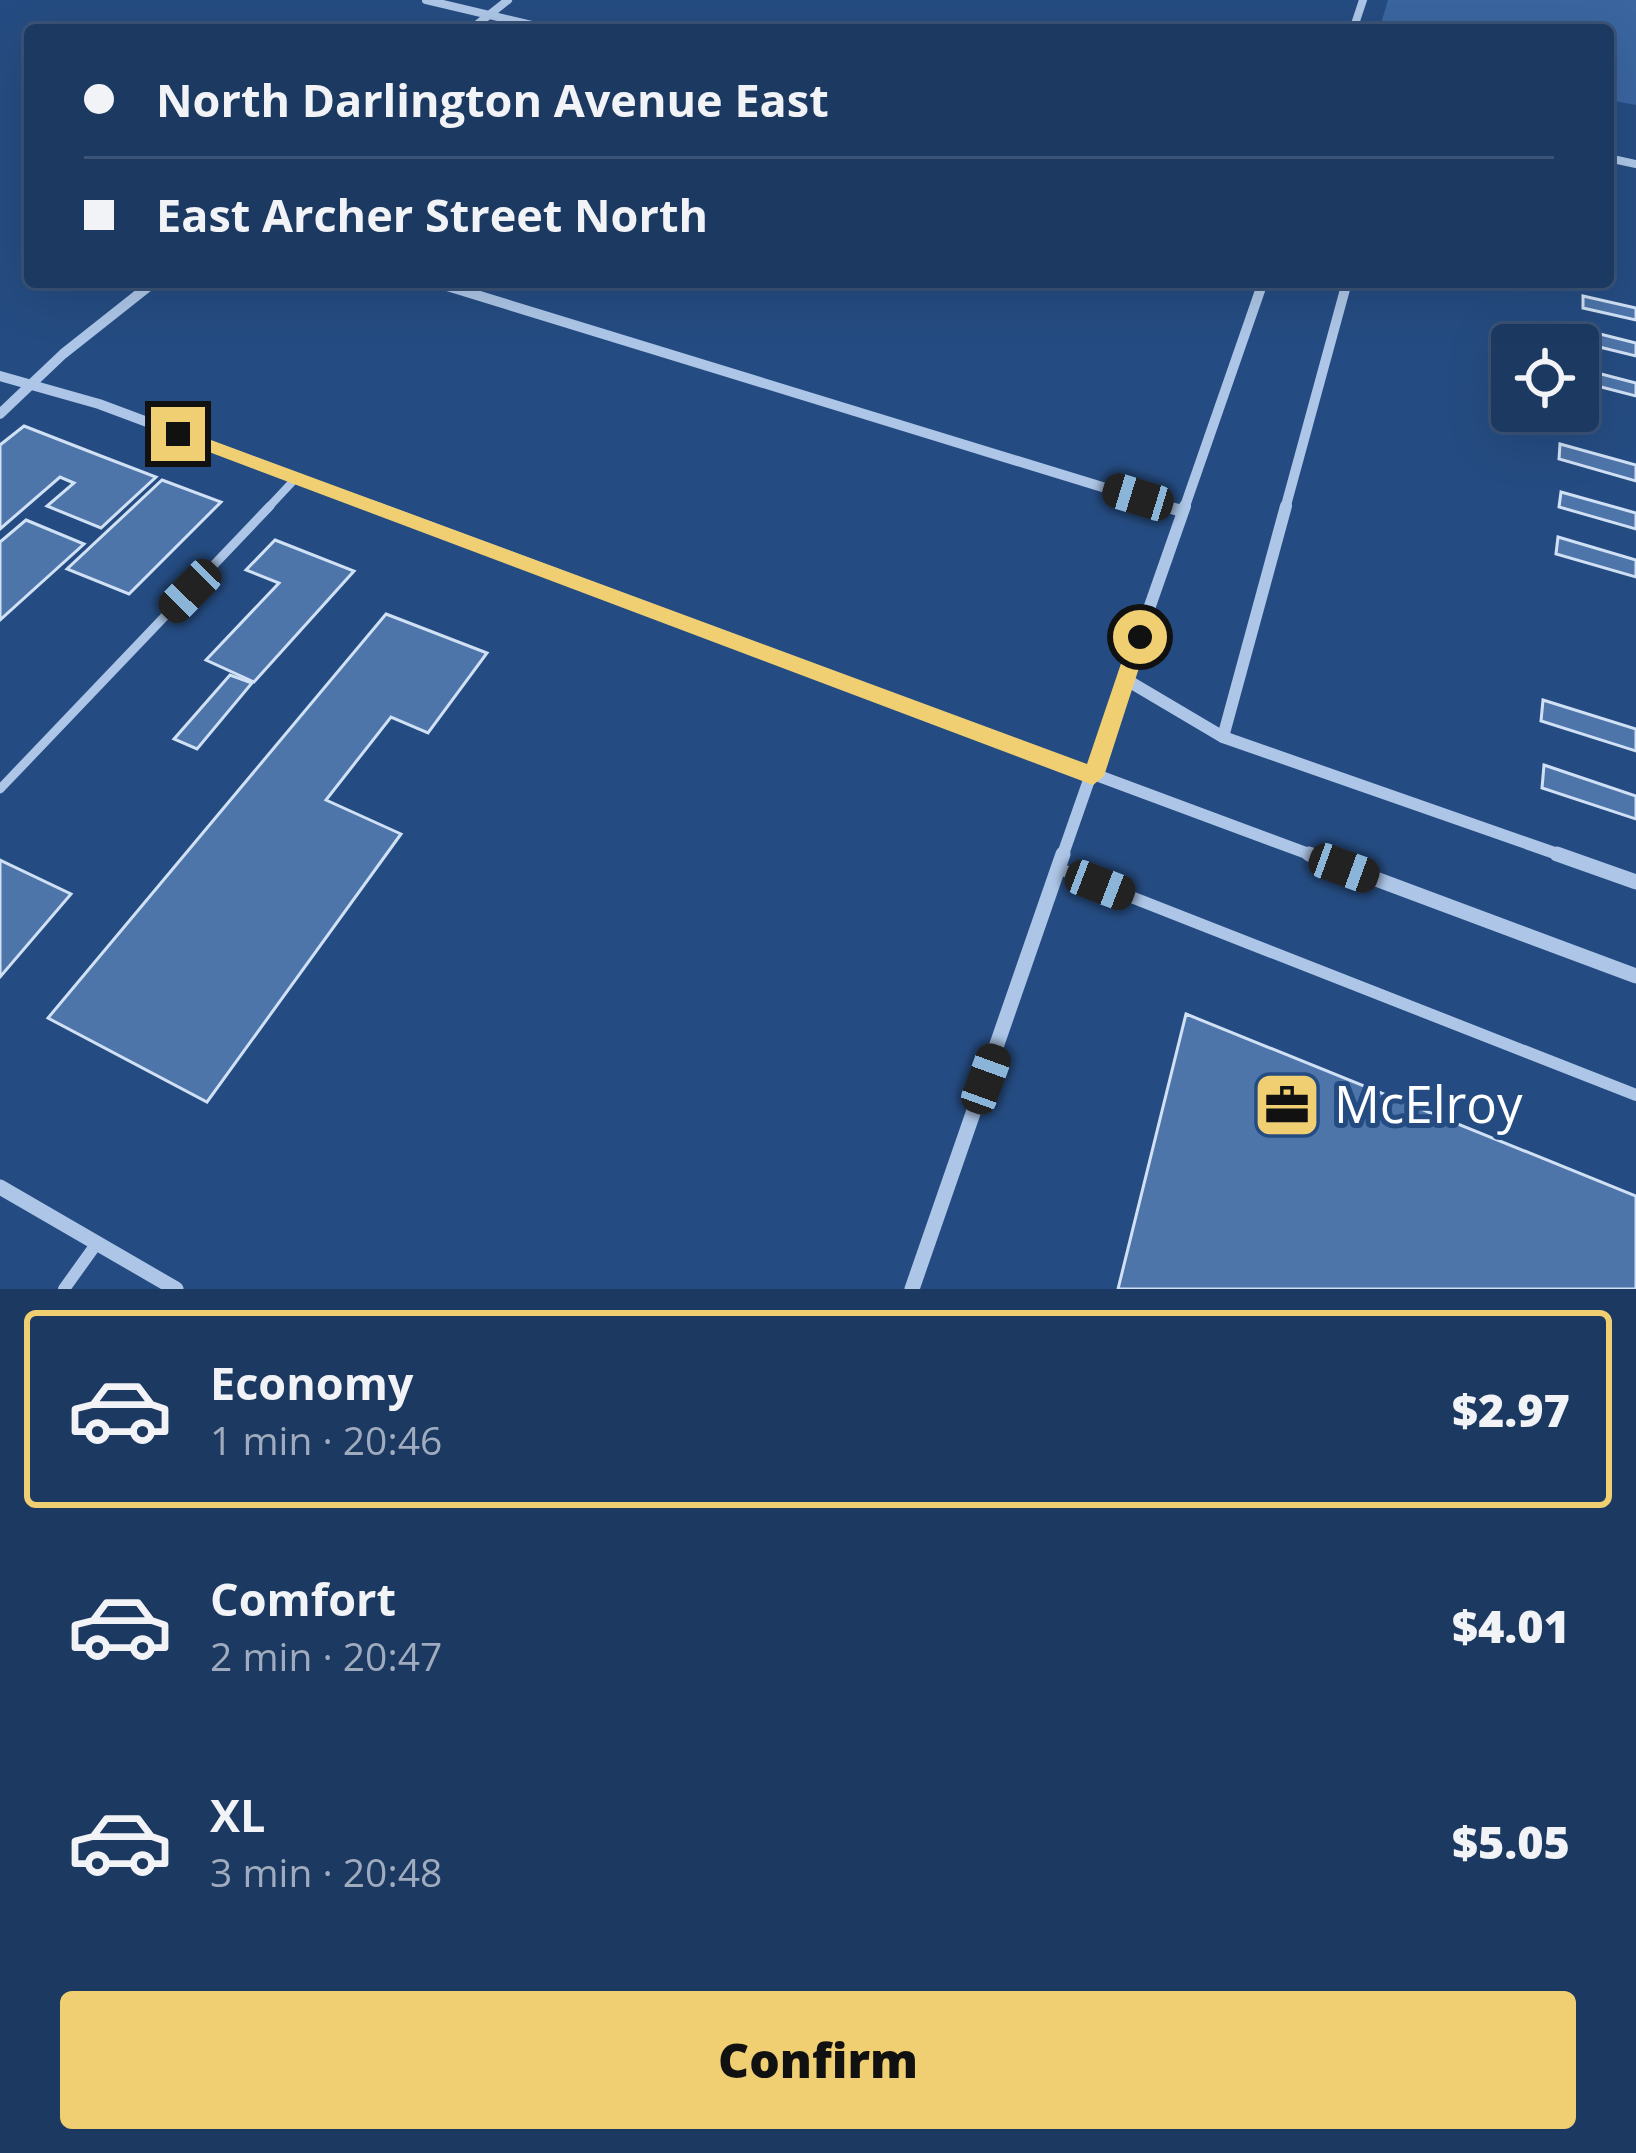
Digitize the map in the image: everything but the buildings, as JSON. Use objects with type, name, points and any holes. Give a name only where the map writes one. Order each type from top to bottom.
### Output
[{"type":"street","points":[[426,0],[527,24]]},
{"type":"street","points":[[478,24],[508,0]]},
{"type":"street","points":[[0,414],[147,288]]},
{"type":"street","points":[[454,288],[1182,511]]},
{"type":"street","points":[[912,1289],[1262,288]]},
{"type":"street","points":[[1223,737],[1345,288]]},
{"type":"street","points":[[0,376],[99,404],[1636,976]]},
{"type":"street","points":[[1126,679],[1223,737],[1636,882]]},
{"type":"street","points":[[0,1187],[176,1289]]},
{"type":"lane","points":[[0,789],[296,478]]},
{"type":"lane","points":[[1060,869],[1636,1095]]},
{"type":"lane","points":[[64,1289],[97,1244]]},
{"type":"shaded area","points":[[1388,0],[1636,0],[1636,105],[1614,101],[1614,24],[1381,24]]},
{"type":"place","name":"McElroy","points":[[1287,1105]]},
{"type":"route","points":[[178,434],[1093,776],[1140,637]]}]
